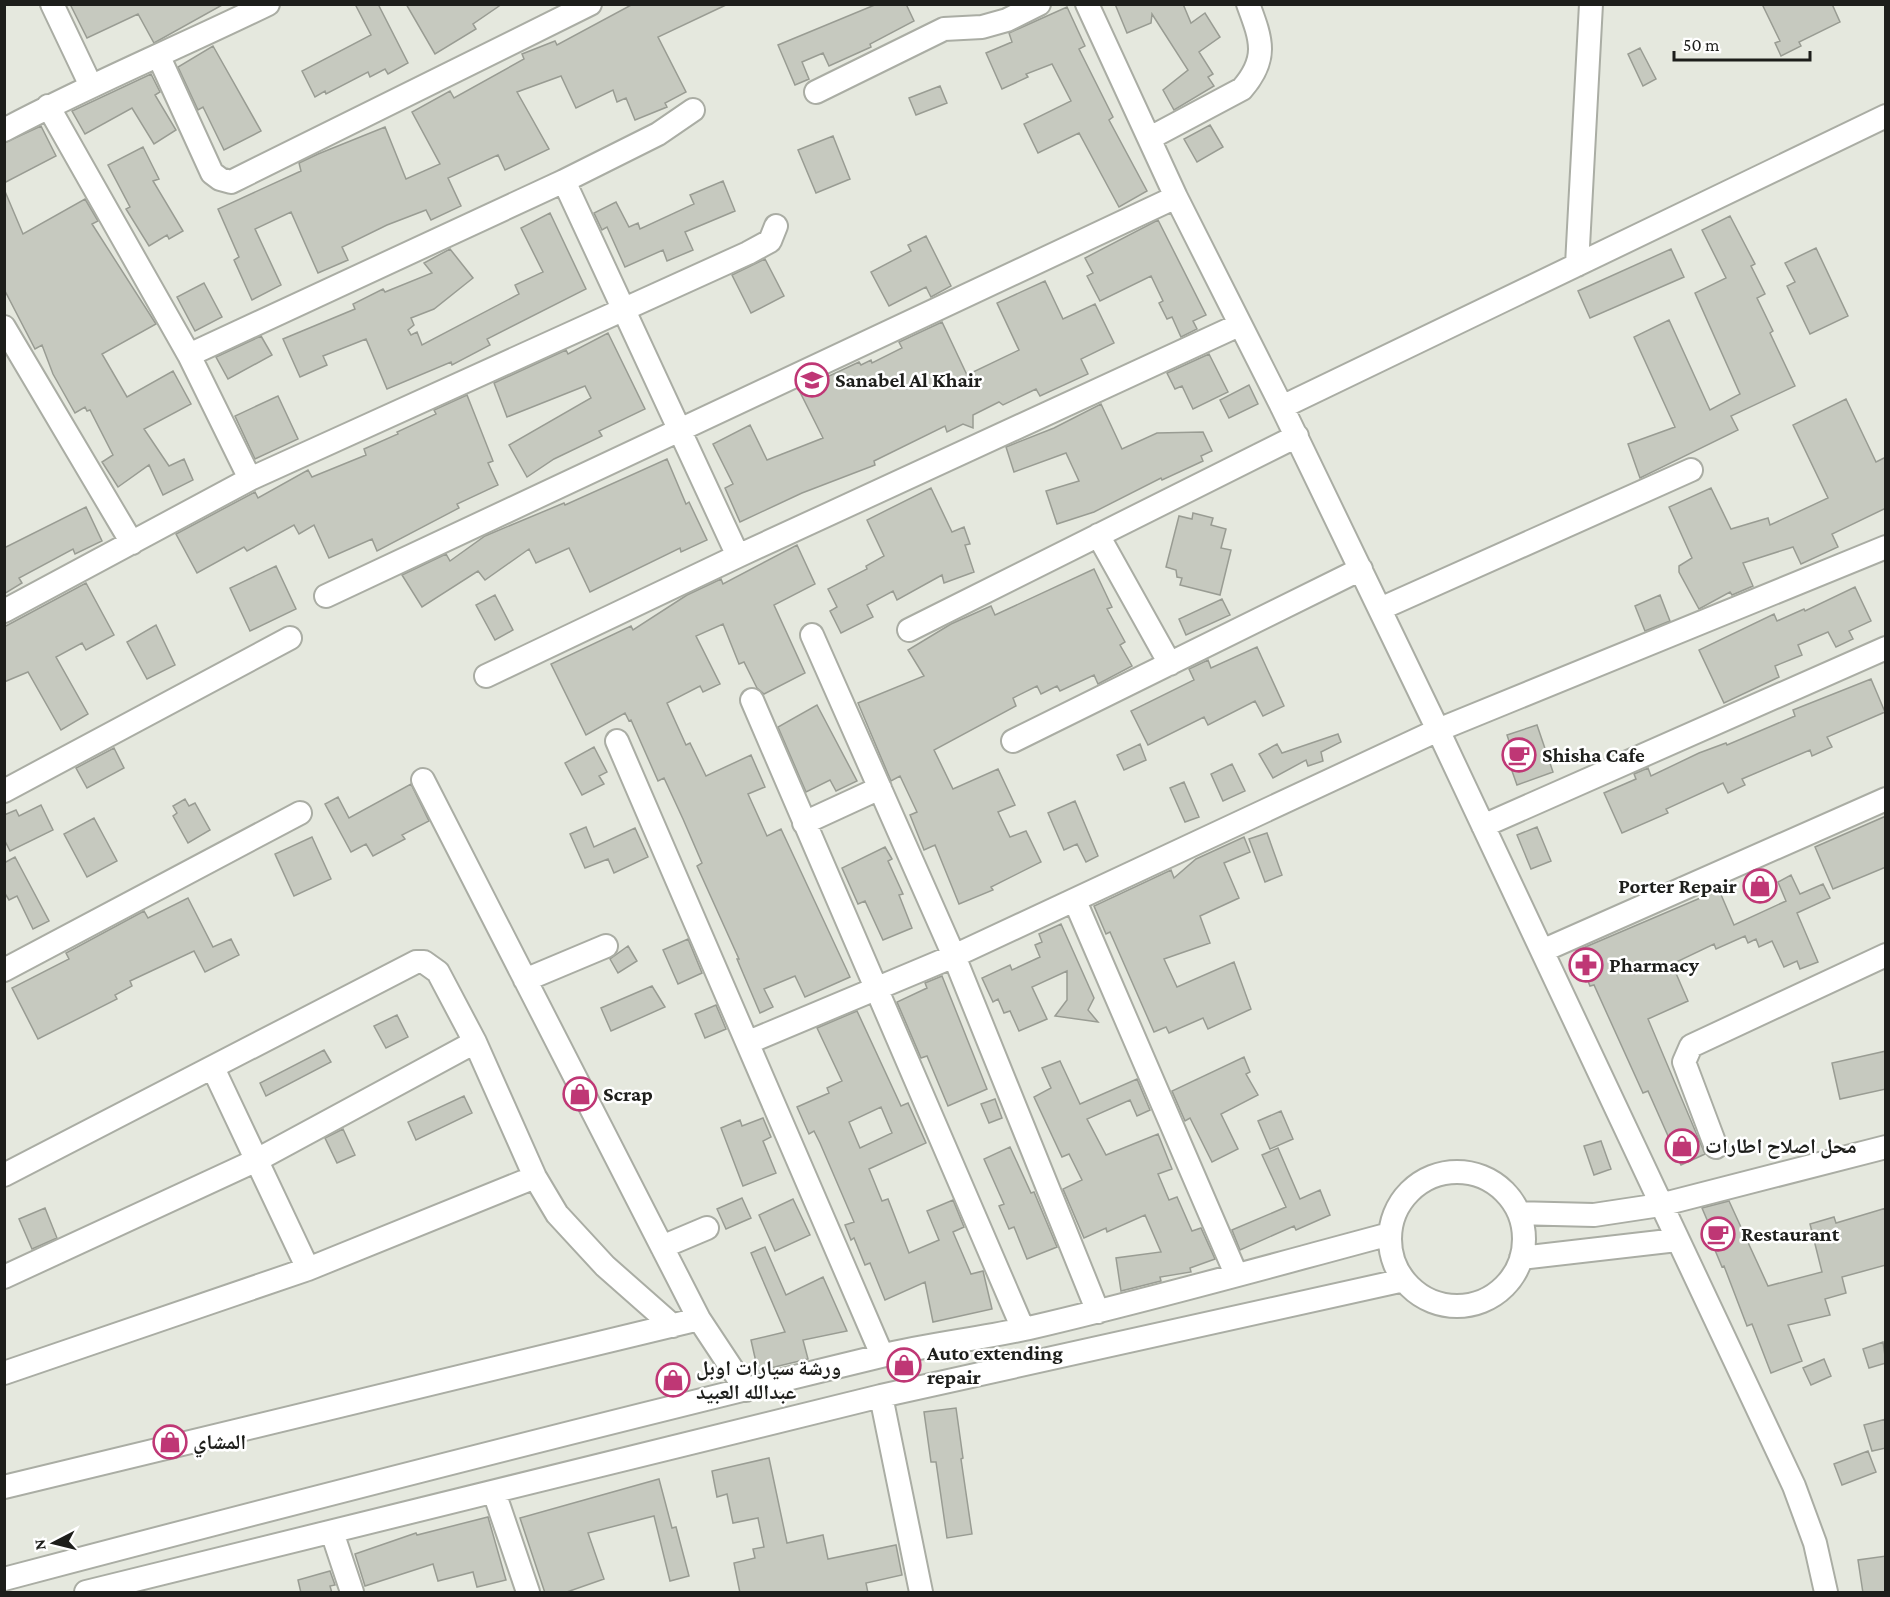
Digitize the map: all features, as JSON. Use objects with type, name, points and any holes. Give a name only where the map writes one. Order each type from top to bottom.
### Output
[{"type":"street","points":[[52,4],[92,86]]},
{"type":"street","points":[[4,130],[48,106],[159,57],[268,4]]},
{"type":"street","points":[[159,57],[212,173],[220,179],[231,182],[590,4]]},
{"type":"street","points":[[816,92],[944,29],[982,27],[1007,20],[1039,4]]},
{"type":"street","points":[[1087,4],[1176,197],[1282,406],[1438,730],[1794,1486],[1815,1542],[1826,1593]]},
{"type":"street","points":[[1150,138],[1242,89],[1251,80],[1262,42],[1248,4]]},
{"type":"street","points":[[1577,265],[1591,4]]},
{"type":"street","points":[[48,106],[189,356],[250,479]]},
{"type":"street","points":[[189,356],[564,181],[657,134],[693,110]]},
{"type":"street","points":[[1282,406],[1886,117]]},
{"type":"street","points":[[564,181],[738,556]]},
{"type":"street","points":[[326,596],[1176,197]]},
{"type":"street","points":[[4,611],[250,479],[748,253],[770,241],[776,226]]},
{"type":"street","points":[[486,676],[738,556],[1239,325]]},
{"type":"street","points":[[4,327],[132,543]]},
{"type":"street","points":[[909,630],[1296,436]]},
{"type":"street","points":[[1380,609],[1691,470]]},
{"type":"street","points":[[1098,536],[1170,664]]},
{"type":"street","points":[[749,1042],[954,956],[1438,730],[1886,547]]},
{"type":"street","points":[[1013,741],[1361,569]]},
{"type":"street","points":[[812,635],[954,956],[1098,1312]]},
{"type":"street","points":[[4,791],[290,638]]},
{"type":"street","points":[[1483,826],[1886,648]]},
{"type":"street","points":[[752,700],[1023,1329]]},
{"type":"street","points":[[617,741],[749,1042],[882,1355]]},
{"type":"street","points":[[423,780],[699,1319],[746,1390]]},
{"type":"street","points":[[804,823],[880,788]]},
{"type":"street","points":[[1542,951],[1886,799]]},
{"type":"street","points":[[4,970],[300,813]]},
{"type":"street","points":[[1075,901],[1236,1274]]},
{"type":"street","points":[[525,980],[606,946]]},
{"type":"street","points":[[1716,1147],[1684,1062],[1691,1046],[1886,955]]},
{"type":"street","points":[[4,1174],[416,962],[424,962],[438,972],[475,1042],[535,1177],[570,1231],[605,1266],[674,1326]]},
{"type":"street","points":[[4,1277],[50,1258],[256,1160],[475,1042]]},
{"type":"street","points":[[213,1068],[308,1269]]},
{"type":"street","points":[[1519,1213],[1594,1215],[1660,1205],[1886,1146]]},
{"type":"street","points":[[1456,1171],[1476,1174],[1494,1183],[1509,1196],[1519,1213],[1524,1235],[1521,1258],[1512,1277],[1498,1292],[1479,1302],[1459,1306],[1438,1303],[1419,1294],[1404,1280],[1391,1250],[1390,1234],[1395,1214],[1405,1197],[1419,1183],[1437,1174],[1456,1171]]},
{"type":"street","points":[[4,1373],[308,1269],[535,1177]]},
{"type":"street","points":[[662,1247],[707,1228]]},
{"type":"street","points":[[4,1579],[564,1432],[746,1390],[882,1355],[1023,1329],[1098,1312],[1390,1234]]},
{"type":"street","points":[[1521,1258],[1677,1240]]},
{"type":"street","points":[[86,1593],[881,1396],[1404,1280]]},
{"type":"street","points":[[4,1487],[699,1319]]},
{"type":"street","points":[[881,1396],[921,1593]]},
{"type":"street","points":[[494,1492],[528,1593]]},
{"type":"street","points":[[332,1532],[352,1593]]},
{"type":"building","points":[[70,4],[224,4],[154,43],[138,14],[87,38]]},
{"type":"building","points":[[355,4],[378,4],[408,63],[388,74],[385,69],[370,77],[368,72],[326,94],[325,91],[315,97],[302,71],[371,35]]},
{"type":"building","points":[[406,4],[502,4],[473,24],[476,29],[435,54]]},
{"type":"building","points":[[633,4],[728,4],[658,37],[686,92],[665,103],[667,107],[635,120],[626,98],[617,102],[613,90],[576,108],[561,76],[517,92],[549,149],[505,170],[498,155],[448,178],[461,206],[431,220],[426,210],[387,225],[342,247],[348,260],[318,273],[291,212],[255,229],[281,285],[252,300],[234,260],[239,257],[218,209],[301,171],[299,163],[385,127],[406,179],[440,164],[412,112],[450,91],[454,98],[524,59],[522,54],[555,41],[557,45]]},
{"type":"building","points":[[877,4],[906,4],[914,21],[870,44],[871,47],[829,66],[823,53],[802,62],[809,79],[795,85],[778,45]]},
{"type":"building","points":[[1115,4],[1183,4],[1191,23],[1205,13],[1220,37],[1199,52],[1213,74],[1208,77],[1214,86],[1174,110],[1163,90],[1188,70],[1152,14],[1151,23],[1127,33]]},
{"type":"building","points":[[1762,4],[1832,4],[1840,22],[1799,42],[1801,46],[1781,56],[1775,43],[1780,41]]},
{"type":"building","points":[[1067,7],[1085,46],[1079,49],[1113,117],[1109,120],[1147,191],[1119,207],[1079,133],[1038,153],[1024,124],[1071,101],[1052,64],[1026,74],[1028,77],[1002,89],[986,53],[1012,42],[1009,33]]},
{"type":"building","points":[[213,46],[261,131],[224,150],[203,107],[198,110],[178,67]]},
{"type":"building","points":[[1640,48],[1656,79],[1643,86],[1628,54]]},
{"type":"building","points":[[151,74],[160,92],[155,95],[176,130],[154,144],[132,108],[85,134],[72,111]]},
{"type":"building","points":[[940,86],[947,103],[916,115],[909,98]]},
{"type":"building","points":[[1210,125],[1223,147],[1197,162],[1184,139]]},
{"type":"building","points":[[41,126],[56,156],[4,183],[4,143]]},
{"type":"building","points":[[833,136],[850,179],[816,193],[798,150]]},
{"type":"building","points":[[143,147],[159,179],[153,181],[183,231],[169,239],[167,235],[149,246],[126,209],[130,207],[108,165]]},
{"type":"building","points":[[723,181],[735,211],[685,232],[693,250],[667,261],[663,250],[625,267],[607,227],[602,230],[594,213],[616,202],[629,227],[638,223],[640,229],[694,204],[690,195]]},
{"type":"building","points":[[4,189],[23,234],[85,199],[98,221],[92,224],[156,324],[102,354],[127,397],[173,371],[191,404],[144,429],[169,466],[184,459],[193,480],[163,495],[149,465],[118,487],[102,462],[113,455],[90,410],[87,411],[85,407],[75,413],[53,374],[42,345],[35,349],[4,289]]},
{"type":"building","points":[[550,213],[586,289],[487,339],[490,345],[452,365],[451,362],[387,389],[366,339],[323,356],[327,365],[300,377],[283,339],[355,309],[353,304],[383,289],[385,292],[432,273],[424,263],[450,249],[473,278],[434,309],[411,318],[414,325],[408,330],[411,335],[417,332],[422,345],[519,294],[515,285],[543,272],[521,228]]},
{"type":"building","points":[[1730,216],[1755,264],[1751,266],[1765,294],[1757,298],[1773,331],[1770,333],[1795,386],[1731,416],[1738,430],[1640,478],[1628,444],[1675,427],[1634,337],[1669,320],[1710,410],[1740,394],[1695,293],[1726,278],[1702,230]]},
{"type":"building","points":[[1158,220],[1206,315],[1193,321],[1197,329],[1181,337],[1172,317],[1167,319],[1159,303],[1163,301],[1151,276],[1100,301],[1087,276],[1093,273],[1085,258]]},
{"type":"building","points":[[926,236],[951,286],[931,297],[926,287],[889,306],[871,272],[911,251],[908,245]]},
{"type":"building","points":[[1816,248],[1848,316],[1810,334],[1787,286],[1795,282],[1785,263]]},
{"type":"building","points":[[1671,249],[1684,277],[1590,318],[1578,291]]},
{"type":"building","points":[[765,259],[784,296],[751,313],[732,275]]},
{"type":"building","points":[[1045,281],[1063,319],[1095,304],[1114,343],[1081,359],[1088,374],[1040,396],[1036,389],[1003,405],[999,402],[973,415],[973,428],[963,424],[947,432],[945,426],[874,461],[875,465],[802,493],[740,522],[725,488],[733,484],[713,444],[750,425],[767,460],[823,438],[799,390],[859,362],[861,365],[871,360],[872,363],[902,348],[899,342],[942,322],[967,375],[1019,350],[997,303]]},
{"type":"building","points":[[204,283],[222,317],[195,331],[177,297]]},
{"type":"building","points":[[608,333],[645,409],[599,431],[602,436],[554,459],[527,477],[509,445],[591,398],[585,386],[507,417],[494,383],[566,350],[568,354]]},
{"type":"building","points":[[261,336],[272,355],[228,379],[216,357]]},
{"type":"building","points":[[1209,354],[1228,392],[1193,409],[1182,386],[1175,389],[1167,373]]},
{"type":"building","points":[[1249,385],[1258,404],[1229,418],[1220,400]]},
{"type":"building","points":[[467,395],[493,461],[488,463],[498,485],[457,504],[459,508],[377,551],[372,539],[329,558],[314,525],[299,534],[294,525],[247,551],[244,547],[197,573],[176,534],[255,492],[258,498],[308,470],[312,477],[366,455],[364,449],[398,434],[397,432],[436,414],[434,410]]},
{"type":"building","points":[[278,396],[298,439],[255,459],[235,416]]},
{"type":"building","points":[[1846,399],[1876,462],[1886,457],[1886,508],[1832,534],[1838,547],[1801,564],[1793,547],[1743,563],[1753,586],[1732,595],[1730,592],[1699,609],[1679,572],[1679,566],[1692,558],[1669,507],[1711,488],[1731,529],[1768,518],[1770,525],[1828,498],[1793,425]]},
{"type":"building","points":[[1101,404],[1122,449],[1157,433],[1203,432],[1212,451],[1201,456],[1203,461],[1162,480],[1161,478],[1094,512],[1057,524],[1046,491],[1079,481],[1066,453],[1014,472],[1006,447],[1054,428]]},
{"type":"building","points":[[667,459],[686,504],[689,502],[707,540],[681,552],[680,548],[590,592],[569,548],[536,563],[529,549],[485,580],[478,571],[422,607],[402,575],[446,554],[450,561],[485,536],[564,503],[565,505]]},
{"type":"building","points":[[931,488],[952,532],[964,527],[970,544],[965,545],[974,572],[944,583],[942,575],[897,600],[893,591],[867,605],[873,617],[841,633],[830,611],[837,607],[828,589],[867,569],[866,566],[884,556],[867,520]]},
{"type":"building","points":[[86,507],[102,541],[75,554],[73,549],[19,578],[22,583],[4,594],[4,548]]},
{"type":"building","points":[[1193,513],[1213,518],[1211,525],[1226,529],[1221,548],[1231,550],[1220,595],[1180,585],[1182,578],[1177,577],[1176,570],[1166,567],[1179,516],[1192,519]]},
{"type":"building","points":[[797,545],[815,584],[774,605],[805,673],[764,694],[757,688],[744,662],[739,664],[723,624],[696,636],[720,684],[703,692],[700,686],[667,703],[686,745],[690,743],[706,776],[751,755],[765,787],[748,794],[767,836],[781,829],[850,977],[805,997],[795,976],[764,989],[773,1007],[760,1013],[737,959],[739,959],[697,866],[702,863],[683,819],[664,778],[658,781],[631,720],[629,721],[625,713],[586,735],[551,664],[631,626],[633,630],[687,595],[721,579],[723,584]]},
{"type":"building","points":[[276,566],[296,609],[250,631],[230,588]]},
{"type":"building","points":[[1094,569],[1112,607],[1107,609],[1125,642],[1120,645],[1132,666],[1098,684],[1094,675],[1060,691],[1057,686],[1041,694],[1037,686],[1013,698],[1016,706],[934,750],[953,789],[998,769],[1015,805],[998,812],[1010,837],[1026,831],[1041,862],[991,887],[993,890],[959,904],[935,845],[924,850],[910,815],[917,812],[900,776],[891,781],[858,703],[924,676],[908,650],[951,624],[991,606],[995,615]]},
{"type":"building","points":[[86,583],[114,635],[86,650],[82,643],[56,657],[88,714],[61,730],[28,672],[4,682],[4,627]]},
{"type":"building","points":[[1855,587],[1871,621],[1849,631],[1853,639],[1836,647],[1828,632],[1798,645],[1802,655],[1775,666],[1779,677],[1724,703],[1699,650],[1774,614],[1777,621],[1804,609],[1805,611]]},
{"type":"building","points":[[495,595],[513,630],[495,640],[476,605]]},
{"type":"building","points":[[1660,595],[1670,621],[1645,631],[1635,606]]},
{"type":"building","points":[[1222,599],[1230,615],[1186,635],[1179,619]]},
{"type":"building","points":[[156,625],[175,665],[147,679],[127,642]]},
{"type":"building","points":[[1257,647],[1284,706],[1263,716],[1255,701],[1208,725],[1204,717],[1148,745],[1131,711],[1194,680],[1189,669],[1208,660],[1211,668]]},
{"type":"building","points":[[1871,679],[1885,712],[1827,737],[1832,747],[1812,756],[1810,750],[1742,779],[1745,785],[1728,793],[1723,783],[1666,809],[1668,813],[1622,833],[1604,793],[1636,779],[1634,774],[1648,768],[1651,776],[1699,753],[1726,743],[1727,745],[1795,716],[1793,710]]},
{"type":"building","points":[[817,705],[857,781],[836,791],[830,780],[806,792],[778,727]]},
{"type":"building","points":[[1537,725],[1553,772],[1517,785],[1512,771],[1518,769],[1507,735]]},
{"type":"building","points":[[1338,734],[1341,742],[1321,752],[1323,761],[1308,766],[1306,760],[1273,778],[1259,754],[1277,744],[1282,753]]},
{"type":"building","points":[[1140,744],[1146,760],[1124,770],[1117,755]]},
{"type":"building","points":[[594,747],[607,772],[599,776],[604,784],[582,795],[565,763]]},
{"type":"building","points":[[114,748],[124,768],[87,788],[76,768]]},
{"type":"building","points":[[1232,764],[1245,791],[1223,801],[1211,774]]},
{"type":"building","points":[[1184,782],[1199,817],[1185,822],[1170,788]]},
{"type":"building","points":[[411,784],[429,821],[402,835],[405,839],[373,856],[366,844],[351,852],[325,804],[338,797],[349,818]]},
{"type":"building","points":[[185,799],[189,806],[195,803],[210,830],[188,843],[173,816],[177,813],[173,806]]},
{"type":"building","points":[[1075,801],[1098,856],[1086,862],[1077,844],[1064,850],[1048,813]]},
{"type":"building","points":[[41,805],[53,830],[10,851],[4,839],[4,815],[16,810],[19,816]]},
{"type":"building","points":[[1886,816],[1886,867],[1833,889],[1815,847]]},
{"type":"building","points":[[94,818],[117,861],[87,877],[64,834]]},
{"type":"building","points":[[586,827],[594,847],[635,828],[648,857],[614,873],[608,859],[585,868],[570,834]]},
{"type":"building","points":[[1537,827],[1551,861],[1531,869],[1517,835]]},
{"type":"building","points":[[1267,833],[1282,875],[1265,882],[1249,839]]},
{"type":"building","points":[[312,837],[331,879],[294,896],[275,854]]},
{"type":"building","points":[[1244,837],[1250,852],[1224,863],[1239,898],[1200,916],[1210,943],[1164,959],[1177,987],[1234,962],[1251,1009],[1208,1029],[1203,1018],[1169,1033],[1166,1027],[1154,1032],[1110,932],[1106,934],[1094,906],[1171,870],[1174,878],[1196,859]]},
{"type":"building","points":[[885,847],[892,859],[888,861],[903,894],[899,895],[912,928],[883,940],[865,901],[858,904],[842,868]]},
{"type":"building","points":[[15,857],[49,921],[33,929],[17,896],[9,900],[4,892],[4,863]]},
{"type":"building","points":[[1791,875],[1800,894],[1823,884],[1830,898],[1797,913],[1818,962],[1800,969],[1797,961],[1784,967],[1772,941],[1759,947],[1756,939],[1748,943],[1745,936],[1716,949],[1714,944],[1672,964],[1688,1001],[1648,1019],[1705,1154],[1681,1165],[1648,1091],[1643,1093],[1594,985],[1590,986],[1576,951],[1719,890],[1734,925],[1786,901],[1778,882]]},
{"type":"building","points":[[188,898],[213,947],[231,939],[239,955],[205,972],[194,951],[130,981],[132,986],[115,995],[117,999],[38,1039],[12,988],[69,959],[66,953],[144,911],[148,918]]},
{"type":"building","points":[[1061,924],[1094,998],[1088,1010],[1098,1022],[1055,1016],[1067,1000],[1067,971],[1032,987],[1047,1019],[1019,1031],[1010,1011],[1004,1013],[998,999],[993,1002],[982,978],[1010,965],[1012,970],[1040,957],[1035,945],[1042,942],[1039,934]]},
{"type":"building","points":[[688,939],[702,973],[678,984],[663,950]]},
{"type":"building","points":[[628,946],[637,961],[618,973],[610,959]]},
{"type":"building","points":[[942,976],[987,1089],[948,1106],[927,1056],[921,1058],[897,1002],[927,988],[925,983]]},
{"type":"building","points":[[652,986],[665,1007],[611,1031],[601,1008]]},
{"type":"building","points":[[716,1005],[726,1029],[705,1038],[695,1014]]},
{"type":"building","points":[[857,1011],[901,1106],[908,1103],[926,1143],[869,1169],[882,1201],[888,1199],[909,1253],[939,1240],[927,1211],[953,1200],[964,1227],[953,1232],[971,1274],[983,1271],[992,1309],[933,1322],[925,1282],[885,1300],[870,1263],[865,1265],[854,1238],[851,1240],[845,1225],[854,1222],[820,1143],[814,1131],[809,1134],[797,1107],[829,1093],[827,1088],[842,1081],[817,1028]],"holes":[[[881,1107],[892,1133],[860,1148],[849,1122]]]},
{"type":"building","points":[[397,1015],[408,1037],[386,1048],[374,1026]]},
{"type":"building","points":[[324,1050],[331,1062],[266,1096],[260,1083]]},
{"type":"building","points":[[1886,1051],[1886,1089],[1840,1099],[1832,1063]]},
{"type":"building","points":[[1244,1057],[1250,1072],[1246,1074],[1258,1095],[1221,1114],[1238,1149],[1212,1162],[1190,1118],[1185,1121],[1172,1091]]},
{"type":"building","points":[[1060,1061],[1080,1104],[1137,1079],[1150,1110],[1137,1116],[1130,1100],[1087,1119],[1106,1155],[1158,1134],[1172,1169],[1158,1174],[1169,1200],[1177,1197],[1192,1231],[1201,1228],[1215,1259],[1190,1268],[1191,1272],[1160,1277],[1161,1281],[1121,1291],[1116,1258],[1161,1252],[1145,1215],[1107,1232],[1106,1228],[1084,1238],[1063,1189],[1082,1180],[1069,1154],[1062,1157],[1034,1097],[1051,1088],[1042,1068]]},
{"type":"building","points":[[464,1096],[472,1113],[416,1140],[408,1122]]},
{"type":"building","points":[[995,1099],[1002,1118],[989,1123],[981,1104]]},
{"type":"building","points":[[1281,1111],[1293,1139],[1270,1149],[1258,1121]]},
{"type":"building","points":[[763,1118],[771,1137],[763,1141],[776,1173],[743,1186],[721,1128],[740,1120],[742,1126]]},
{"type":"building","points":[[343,1129],[355,1155],[337,1163],[325,1138]]},
{"type":"building","points":[[1601,1141],[1611,1169],[1594,1175],[1584,1146]]},
{"type":"building","points":[[1010,1147],[1031,1193],[1034,1192],[1057,1247],[1027,1259],[1014,1227],[1009,1229],[999,1206],[1004,1204],[984,1159]]},
{"type":"building","points":[[1278,1148],[1300,1199],[1320,1190],[1330,1215],[1296,1230],[1294,1226],[1240,1250],[1232,1230],[1286,1207],[1262,1155]]},
{"type":"building","points":[[742,1198],[751,1218],[726,1229],[717,1209]]},
{"type":"building","points":[[793,1199],[810,1235],[775,1251],[759,1215]]},
{"type":"building","points":[[1729,1201],[1768,1286],[1822,1272],[1810,1224],[1834,1217],[1836,1223],[1886,1208],[1886,1265],[1842,1277],[1846,1293],[1825,1299],[1830,1315],[1788,1325],[1802,1361],[1771,1373],[1752,1324],[1747,1326],[1724,1266],[1722,1267],[1715,1250],[1719,1248],[1702,1208]]},
{"type":"building","points":[[45,1208],[57,1238],[32,1249],[19,1219]]},
{"type":"building","points":[[765,1247],[786,1295],[823,1277],[847,1331],[803,1340],[808,1359],[758,1371],[751,1340],[785,1332],[751,1253]]},
{"type":"building","points":[[1883,1342],[1886,1363],[1869,1368],[1863,1349]]},
{"type":"building","points":[[1824,1359],[1831,1376],[1811,1385],[1803,1368]]},
{"type":"building","points":[[956,1408],[972,1534],[947,1538],[936,1462],[931,1462],[924,1412]]},
{"type":"building","points":[[1886,1419],[1886,1448],[1872,1451],[1864,1425]]},
{"type":"building","points":[[1868,1451],[1876,1472],[1842,1485],[1834,1464]]},
{"type":"building","points":[[769,1458],[787,1543],[823,1535],[828,1559],[896,1545],[902,1575],[866,1583],[868,1593],[740,1593],[734,1563],[755,1558],[753,1549],[764,1547],[758,1518],[733,1523],[727,1494],[717,1497],[712,1471]]},
{"type":"building","points":[[659,1479],[672,1528],[676,1527],[689,1576],[670,1581],[654,1516],[588,1533],[604,1579],[564,1593],[545,1593],[520,1518]]},
{"type":"building","points":[[488,1517],[506,1580],[477,1587],[473,1572],[438,1581],[433,1564],[365,1586],[355,1554],[416,1533],[417,1535]]},
{"type":"building","points":[[1886,1556],[1886,1593],[1863,1593],[1858,1560]]},
{"type":"building","points":[[330,1571],[335,1585],[330,1586],[332,1593],[301,1593],[298,1580]]},
{"type":"place","name":"Sanabel Al Khair","points":[[812,380]]},
{"type":"place","name":"Shisha Cafe","points":[[1519,755]]},
{"type":"place","name":"Porter Repair","points":[[1760,886]]},
{"type":"place","name":"Pharmacy","points":[[1586,965]]},
{"type":"place","name":"Scrap","points":[[580,1094]]},
{"type":"place","name":"محل اصلاح اطارات","points":[[1682,1146]]},
{"type":"place","name":"Restaurant","points":[[1718,1234]]},
{"type":"place","name":"Auto extending repair","points":[[904,1365]]},
{"type":"place","name":"ورشة سيارات اوبل عبدالله العبيد","points":[[673,1380]]},
{"type":"place","name":"المشاي","points":[[170,1442]]}]
